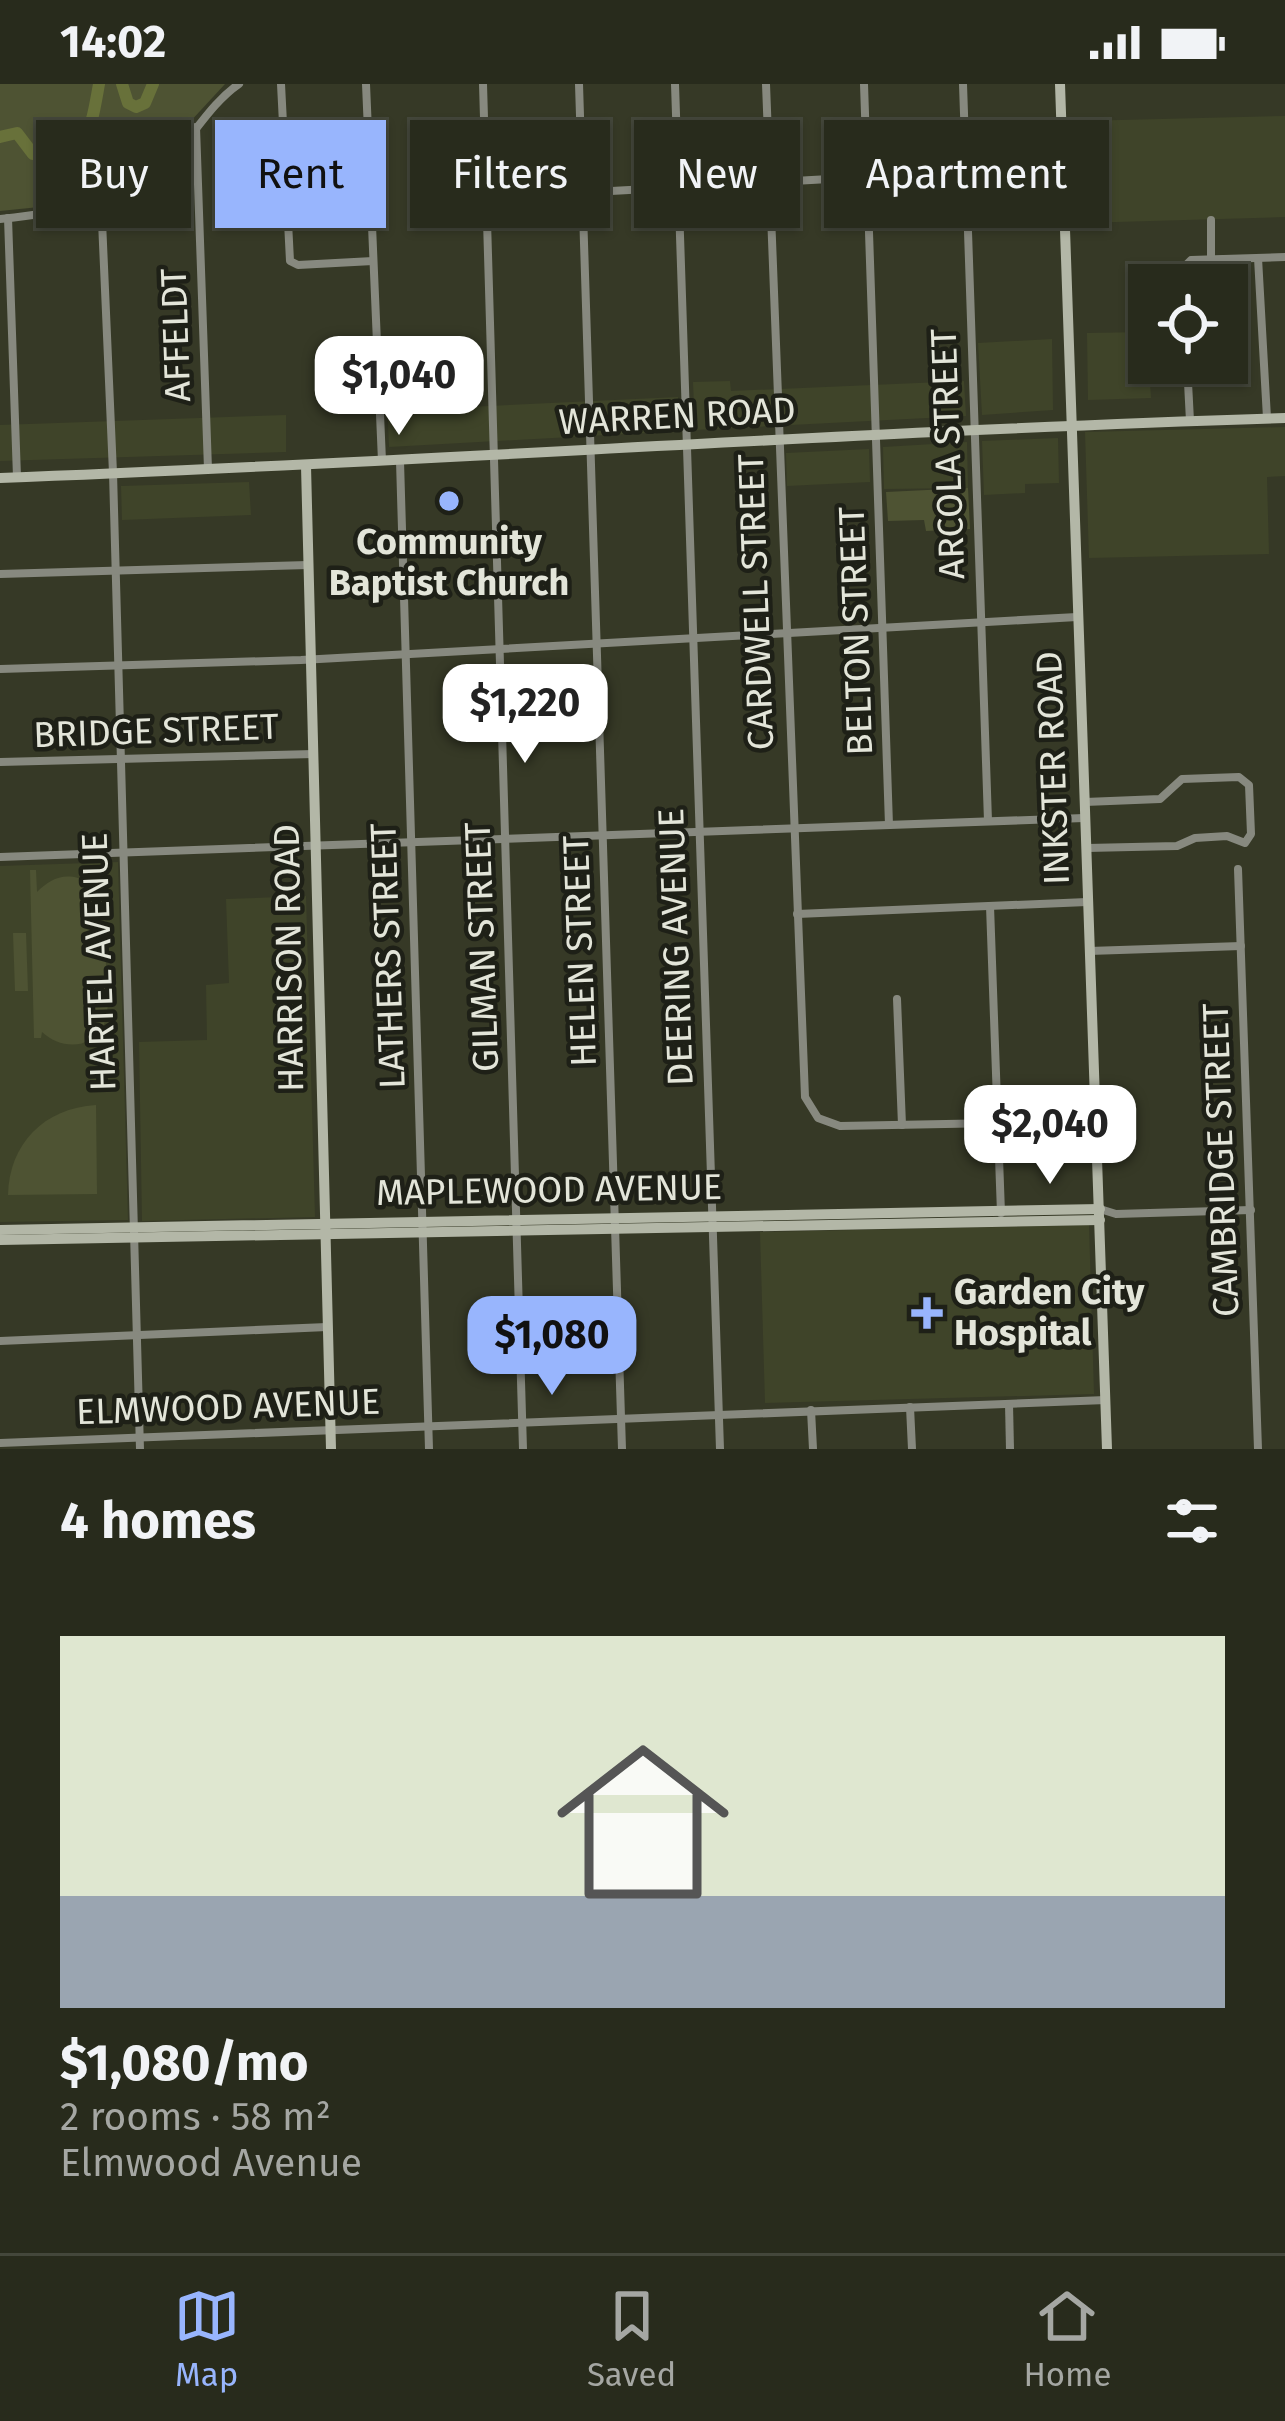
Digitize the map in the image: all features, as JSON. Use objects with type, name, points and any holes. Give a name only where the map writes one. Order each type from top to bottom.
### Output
[{"type":"main road","name":"INKSTER ROAD","points":[[1060,84],[1061,120]]},
{"type":"main road","name":"INKSTER ROAD","points":[[1064,228],[1107,1449]]},
{"type":"main road","name":"WARREN ROAD","points":[[0,478],[1285,418]]},
{"type":"main road","name":"HARRISON ROAD","points":[[306,466],[332,1449]]},
{"type":"main road","name":"MAPLEWOOD AVENUE","points":[[6,1235],[1100,1214]]},
{"type":"street","points":[[191,133],[239,84]]},
{"type":"street","points":[[281,84],[290,261],[298,265],[373,261]]},
{"type":"street","points":[[365,84],[382,462]]},
{"type":"street","name":"GILMAN STREET","points":[[483,84],[484,120]]},
{"type":"street","name":"HELEN STREET","points":[[580,84],[581,120]]},
{"type":"street","name":"DEERING AVENUE","points":[[675,84],[676,120]]},
{"type":"street","name":"CARDWELL STREET","points":[[766,84],[767,120]]},
{"type":"street","name":"BELTON STREET","points":[[864,84],[866,120]]},
{"type":"street","name":"ARCOLA STREET","points":[[963,84],[964,120]]},
{"type":"street","name":"AFFELDT","points":[[196,128],[208,469]]},
{"type":"street","points":[[16,477],[4,218],[36,215]]},
{"type":"street","points":[[1211,220],[1211,259]]},
{"type":"street","name":"HARTEL AVENUE","points":[[102,228],[140,1449]]},
{"type":"street","name":"GILMAN STREET","points":[[488,228],[524,1449]]},
{"type":"street","name":"HELEN STREET","points":[[585,228],[622,1449]]},
{"type":"street","name":"DEERING AVENUE","points":[[679,228],[720,1449]]},
{"type":"street","name":"CARDWELL STREET","points":[[770,228],[803,1088],[814,1115],[840,1126],[902,1125]]},
{"type":"street","name":"BELTON STREET","points":[[870,228],[889,826]]},
{"type":"street","name":"ARCOLA STREET","points":[[968,228],[988,821]]},
{"type":"street","points":[[1187,264],[1285,257]]},
{"type":"street","points":[[1258,258],[1267,418]]},
{"type":"street","points":[[1188,384],[1190,421]]},
{"type":"street","name":"LATHERS STREET","points":[[400,461],[429,1449]]},
{"type":"street","points":[[0,574],[308,566]]},
{"type":"street","points":[[0,669],[406,655],[1077,617]]},
{"type":"street","name":"BRIDGE STREET","points":[[0,762],[314,754]]},
{"type":"street","points":[[1084,802],[1160,799],[1181,779],[1239,777],[1250,785],[1251,834],[1245,842],[1227,836],[1195,838],[1181,846],[1085,848]]},
{"type":"street","points":[[0,857],[1084,818]]},
{"type":"street","name":"CAMBRIDGE STREET","points":[[1238,869],[1258,1449]]},
{"type":"street","points":[[797,914],[1088,902]]},
{"type":"street","points":[[990,906],[1001,1216]]},
{"type":"street","points":[[1089,951],[1241,946]]},
{"type":"street","points":[[897,999],[902,1125],[998,1123]]},
{"type":"street","points":[[1100,1214],[1251,1210]]},
{"type":"street","points":[[0,1341],[327,1327]]},
{"type":"street","name":"ELMWOOD AVENUE","points":[[0,1443],[1106,1400]]},
{"type":"street","points":[[1009,1404],[1010,1449]]},
{"type":"street","points":[[910,1407],[912,1449]]},
{"type":"street","points":[[811,1410],[813,1449]]},
{"type":"shaded area","points":[[0,84],[225,84],[191,121],[36,120],[36,207],[0,211]]},
{"type":"shaded area","points":[[1285,116],[1285,217],[1109,222],[1109,120]]},
{"type":"shaded area","points":[[1128,332],[1128,384],[1150,384],[1151,398],[1088,400],[1087,333]]},
{"type":"shaded area","points":[[1052,339],[1053,410],[982,415],[978,343]]},
{"type":"shaded area","points":[[445,369],[447,408],[678,397],[679,431],[389,447],[386,372]]},
{"type":"shaded area","points":[[730,381],[731,391],[964,381],[966,416],[695,430],[693,382]]},
{"type":"shaded area","points":[[286,415],[286,452],[0,461],[0,425]]},
{"type":"shaded area","points":[[1285,427],[1285,476],[1267,477],[1269,554],[1089,558],[1085,432]]},
{"type":"shaded area","points":[[1058,438],[1059,483],[1025,484],[1025,493],[984,495],[982,441]]},
{"type":"shaded area","points":[[967,442],[968,488],[884,489],[883,447]]},
{"type":"shaded area","points":[[869,449],[870,482],[787,486],[786,453]]},
{"type":"shaded area","points":[[249,482],[251,515],[122,520],[121,486]]},
{"type":"shaded area","points":[[968,488],[970,529],[926,531],[924,520],[888,521],[886,492]]},
{"type":"shaded area","points":[[118,862],[128,1220],[0,1222],[0,866]]},
{"type":"shaded area","points":[[30,870],[36,870],[37,892],[55,879],[78,878],[89,884],[102,904],[107,1011],[98,1033],[83,1043],[66,1044],[42,1032],[41,1038],[34,1038]]},
{"type":"shaded area","points":[[306,896],[315,1217],[142,1221],[139,1042],[207,1040],[206,985],[229,983],[226,899]]},
{"type":"shaded area","points":[[13,933],[26,933],[28,991],[15,991]]},
{"type":"shaded area","points":[[96,1105],[97,1194],[8,1195],[15,1160],[33,1132],[60,1113]]},
{"type":"shaded area","name":"Garden City Hospital","points":[[1089,1225],[1094,1394],[765,1403],[760,1232]]},
{"type":"waterway","points":[[0,137],[17,133],[33,154],[77,142],[89,126],[99,84]]},
{"type":"waterway","points":[[122,84],[128,103],[136,107],[145,103],[153,84]]},
{"type":"place","name":"Community Baptist Church","points":[[449,501]]},
{"type":"place","name":"Garden City Hospital","points":[[927,1313]]}]
